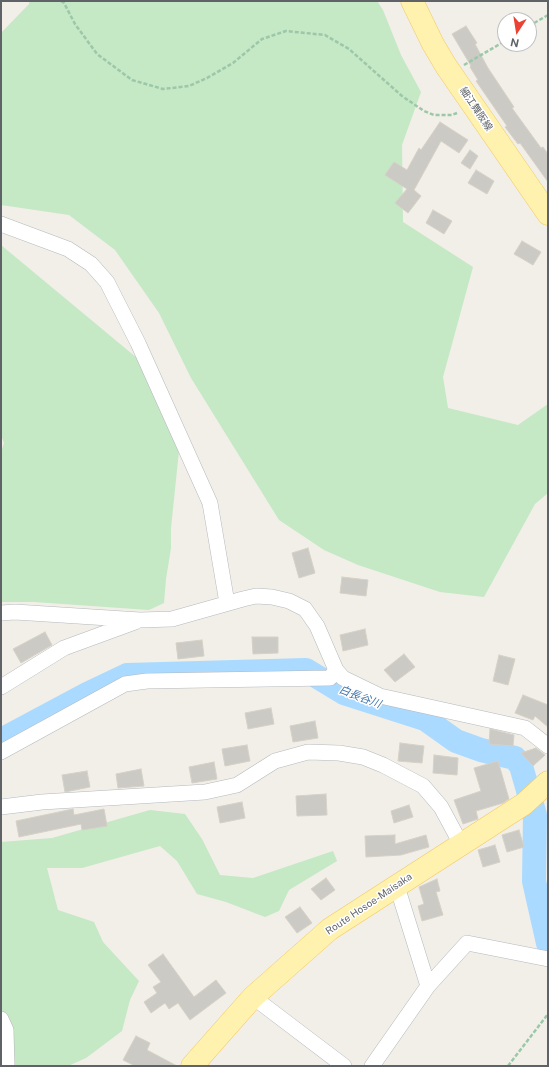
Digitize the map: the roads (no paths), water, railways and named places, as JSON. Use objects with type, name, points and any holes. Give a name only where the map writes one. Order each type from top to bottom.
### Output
[{"type":"main road","name":"細江舞阪線","points":[[412,1],[433,44],[548,214]]},
{"type":"main road","name":"Route Hosoe-Maisaka","points":[[192,1066],[253,997],[330,929],[395,885],[462,846],[535,794]]},
{"type":"street","points":[[1,224],[68,249],[91,264],[107,282],[138,343],[210,502],[227,603]]},
{"type":"street","points":[[1,613],[15,612],[140,620],[172,619],[256,596],[272,597],[289,601],[305,609],[317,626],[336,670],[343,678],[380,696],[525,728],[548,746]]},
{"type":"street","points":[[1,687],[64,648],[140,620]]},
{"type":"street","points":[[1,752],[125,684],[147,681],[330,678],[336,670]]},
{"type":"street","points":[[1,807],[42,802],[205,792],[237,785],[275,761],[308,752],[339,753],[363,757],[383,765],[423,786],[441,807],[462,846]]},
{"type":"street","points":[[395,885],[428,986]]},
{"type":"street","points":[[372,1066],[428,986],[467,943],[548,959]]},
{"type":"street","points":[[253,997],[344,1066]]},
{"type":"street","points":[[1,1019],[6,1030],[7,1066]]},
{"type":"waterway","name":"白長谷川","points":[[1,740],[87,694],[127,675],[306,670],[344,693],[425,719],[456,741],[481,750],[515,758],[521,766],[535,815],[534,881],[548,943]]}]
